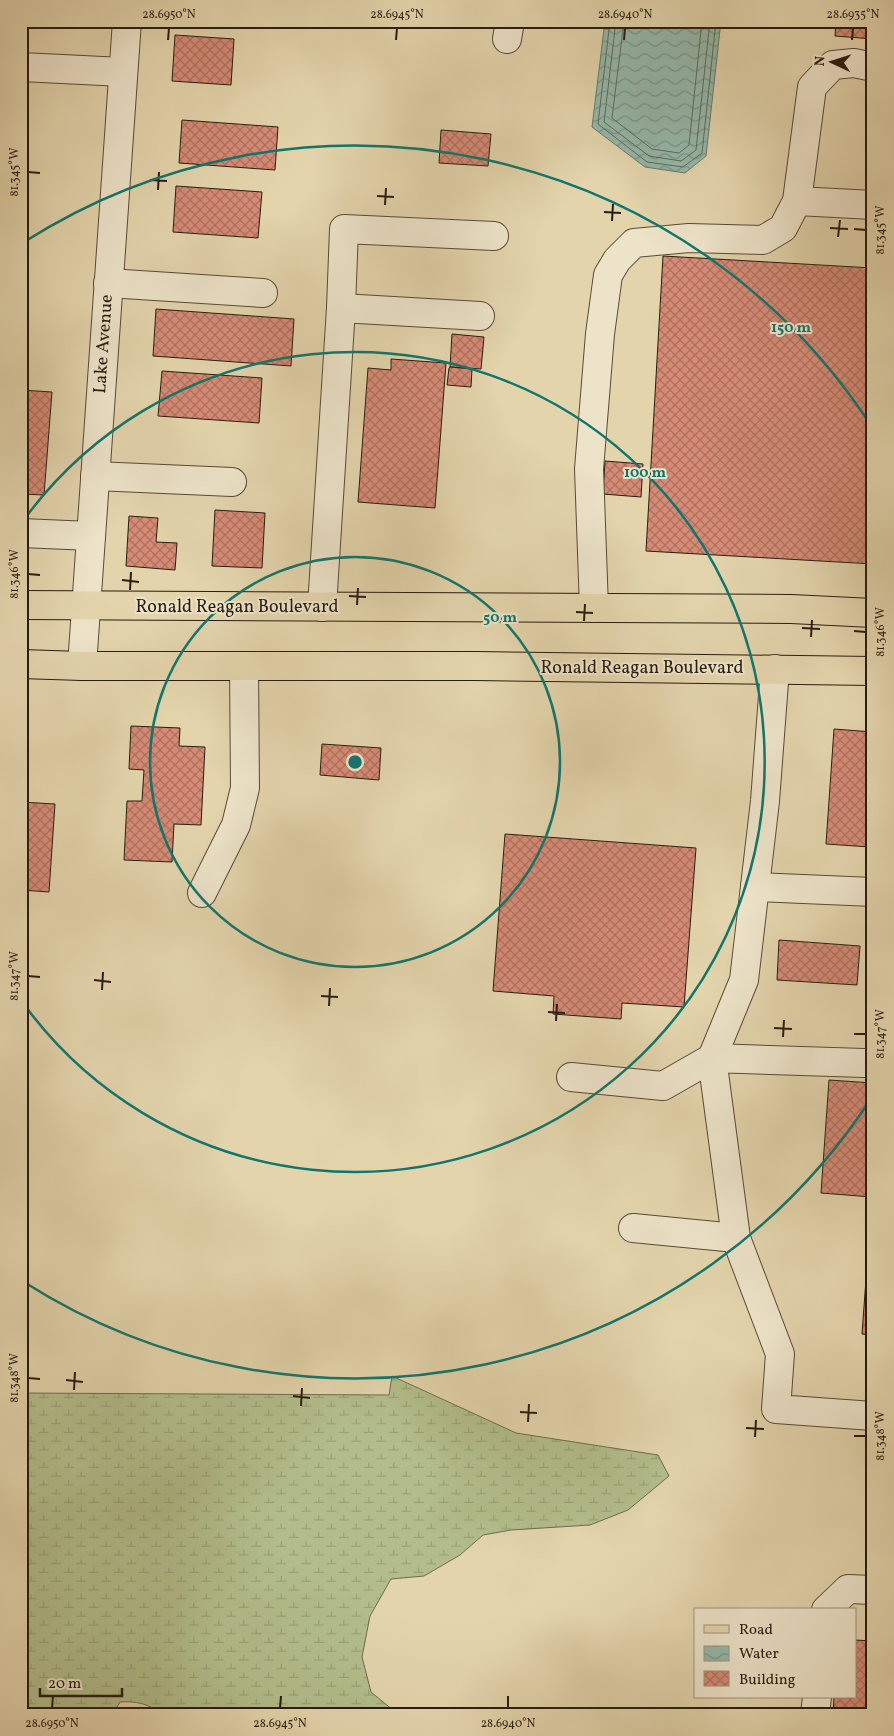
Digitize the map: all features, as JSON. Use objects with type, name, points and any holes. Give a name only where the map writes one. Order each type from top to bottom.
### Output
[{"type":"main road","name":"Ronald Reagan Boulevard","points":[[21,605],[791,609],[873,612]]},
{"type":"main road","name":"Ronald Reagan Boulevard","points":[[21,664],[873,671]]},
{"type":"street","name":"Lake Avenue","points":[[82,666],[127,21]]},
{"type":"street","points":[[594,608],[589,469],[600,334],[608,275],[617,260],[634,243],[689,238],[763,240],[783,228],[797,201],[812,86],[833,65],[854,63],[873,67]]},
{"type":"street","points":[[21,67],[123,72]]},
{"type":"street","points":[[797,201],[873,206]]},
{"type":"street","points":[[322,607],[341,308],[344,229],[494,236]]},
{"type":"street","points":[[108,283],[263,293]]},
{"type":"street","points":[[341,308],[480,316]]},
{"type":"street","points":[[96,476],[232,482]]},
{"type":"street","points":[[21,533],[91,536]]},
{"type":"street","points":[[202,893],[236,825],[245,788],[244,666]]},
{"type":"street","points":[[776,669],[765,801],[744,980],[712,1058],[736,1238],[780,1354],[776,1409],[873,1416]]},
{"type":"street","points":[[755,888],[873,892]]},
{"type":"street","points":[[571,1077],[663,1086],[712,1058],[864,1063]]},
{"type":"street","points":[[633,1228],[736,1238]]},
{"type":"street","points":[[828,1608],[848,1589],[873,1590]]},
{"type":"street","points":[[815,1715],[817,1698]]},
{"type":"green space","points":[[392,1376],[516,1433],[658,1455],[669,1476],[628,1510],[590,1525],[511,1530],[483,1535],[460,1555],[424,1576],[391,1579],[370,1616],[362,1657],[371,1692],[399,1715],[160,1715],[147,1705],[120,1702],[112,1715],[21,1715],[21,1393],[389,1395]]},
{"type":"water","points":[[605,21],[721,21],[706,156],[685,173],[645,167],[592,127]]},
{"type":"building","points":[[178,21],[219,21],[219,25],[178,23]]},
{"type":"building","points":[[316,21],[336,21],[336,25],[315,24]]},
{"type":"building","points":[[836,21],[873,21],[873,39],[835,36]]},
{"type":"building","points":[[175,35],[234,39],[231,85],[172,81]]},
{"type":"building","points":[[182,120],[278,127],[275,170],[179,163]]},
{"type":"building","points":[[441,130],[491,134],[488,166],[439,163]]},
{"type":"building","points":[[176,186],[262,192],[258,238],[173,232]]},
{"type":"building","points":[[663,256],[873,268],[873,564],[646,551]]},
{"type":"building","points":[[156,309],[294,319],[291,366],[153,356]]},
{"type":"building","points":[[452,334],[484,337],[481,369],[450,367]]},
{"type":"building","points":[[391,359],[446,363],[435,508],[358,502],[368,368],[391,370]]},
{"type":"building","points":[[450,367],[472,369],[471,387],[447,385]]},
{"type":"building","points":[[162,371],[262,378],[259,423],[158,416]]},
{"type":"building","points":[[21,390],[52,392],[44,495],[21,494]]},
{"type":"building","points":[[605,461],[643,464],[641,497],[603,494]]},
{"type":"building","points":[[215,510],[265,513],[262,568],[212,566]]},
{"type":"building","points":[[129,516],[158,518],[156,542],[177,543],[175,570],[126,566]]},
{"type":"building","points":[[131,726],[180,728],[179,746],[205,747],[201,825],[174,824],[172,862],[124,860],[127,801],[142,801],[144,770],[129,769]]},
{"type":"building","points":[[834,729],[873,732],[873,804],[870,847],[826,844]]},
{"type":"building","points":[[322,744],[381,748],[379,780],[320,775]]},
{"type":"building","points":[[21,802],[55,804],[49,892],[21,890]]},
{"type":"building","points":[[505,834],[696,848],[684,1007],[622,1003],[621,1019],[553,1014],[554,996],[493,991]]},
{"type":"building","points":[[779,940],[860,946],[857,985],[777,980]]},
{"type":"building","points":[[829,1080],[873,1083],[873,1335],[862,1334],[872,1197],[821,1193]]},
{"type":"building","points":[[856,1640],[873,1641],[873,1715],[833,1715],[834,1698],[856,1698]]}]
